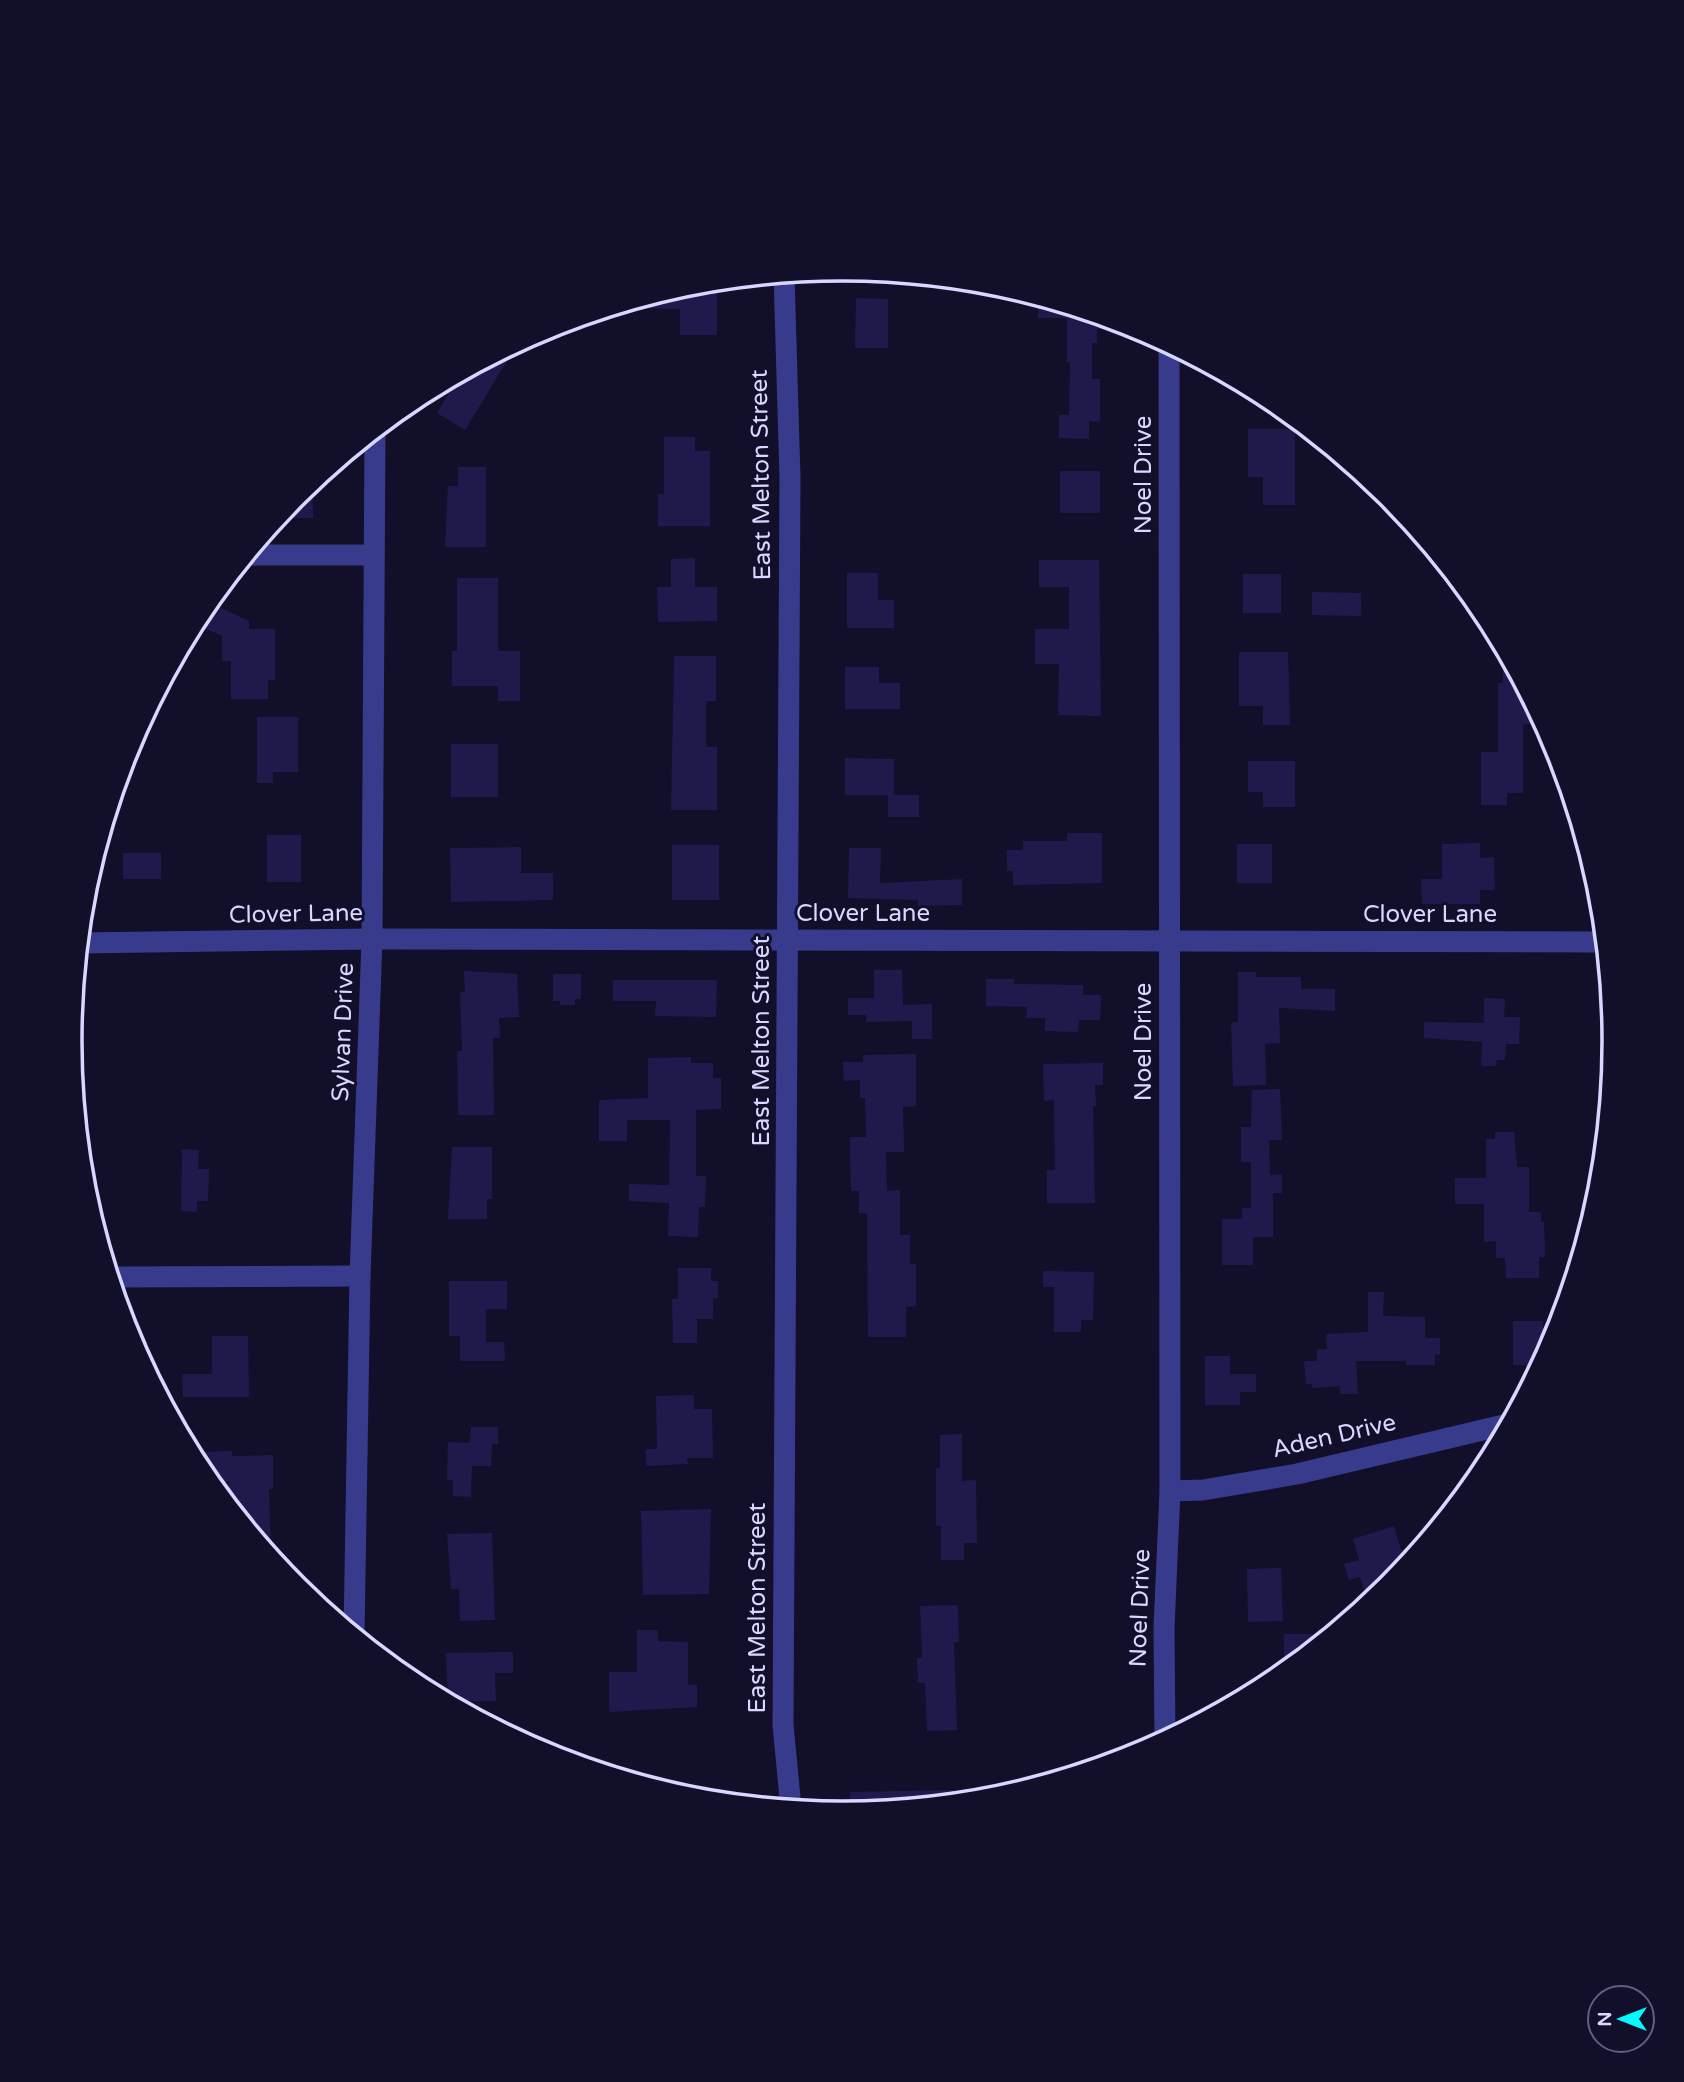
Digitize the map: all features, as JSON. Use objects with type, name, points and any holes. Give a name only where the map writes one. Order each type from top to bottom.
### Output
[{"type":"street","name":"East Melton Street","points":[[784,284],[790,478],[783,1725],[790,1799]]},
{"type":"street","name":"Noel Drive","points":[[1165,1728],[1164,1628],[1170,1492],[1169,356]]},
{"type":"street","name":"Sylvan Drive","points":[[354,1623],[360,1276],[372,939],[374,442]]},
{"type":"street","points":[[258,555],[373,555]]},
{"type":"street","name":"Clover Lane","points":[[89,943],[372,939],[788,939],[1595,943]]},
{"type":"street","points":[[120,1277],[360,1276]]},
{"type":"street","name":"Aden Drive","points":[[1170,1492],[1203,1490],[1297,1474],[1496,1427]]},
{"type":"building","points":[[717,292],[717,335],[680,335],[680,309],[641,308]]},
{"type":"building","points":[[856,298],[888,299],[888,348],[855,348]]},
{"type":"building","points":[[1038,307],[1105,329],[1097,329],[1097,343],[1092,343],[1092,379],[1100,379],[1100,422],[1089,421],[1089,439],[1059,438],[1059,415],[1069,415],[1067,318],[1038,318]]},
{"type":"building","points":[[508,359],[465,430],[437,413],[451,390]]},
{"type":"building","points":[[1248,429],[1295,431],[1295,505],[1263,505],[1263,477],[1248,477]]},
{"type":"building","points":[[664,437],[695,437],[695,451],[710,451],[710,526],[658,526],[658,494],[664,494]]},
{"type":"building","points":[[458,467],[486,467],[486,547],[445,547],[448,486],[458,486]]},
{"type":"building","points":[[1060,471],[1100,471],[1100,513],[1060,513]]},
{"type":"building","points":[[312,497],[313,518],[292,518]]},
{"type":"building","points":[[695,558],[695,587],[717,587],[717,621],[658,622],[657,587],[671,587],[671,559]]},
{"type":"building","points":[[1039,560],[1099,560],[1101,716],[1058,715],[1059,664],[1035,664],[1035,629],[1069,629],[1069,587],[1039,587]]},
{"type":"building","points":[[847,573],[878,573],[878,600],[894,600],[894,628],[847,628]]},
{"type":"building","points":[[1243,574],[1281,574],[1281,613],[1243,613]]},
{"type":"building","points":[[457,578],[498,578],[498,651],[520,651],[520,701],[498,701],[498,686],[452,686],[452,651],[457,651]]},
{"type":"building","points":[[1312,592],[1361,593],[1361,616],[1312,615]]},
{"type":"building","points":[[219,607],[249,621],[249,629],[275,629],[275,680],[268,680],[268,699],[231,699],[231,661],[222,661],[222,636],[204,628]]},
{"type":"building","points":[[1239,652],[1288,652],[1290,725],[1263,725],[1263,706],[1239,706]]},
{"type":"building","points":[[674,656],[716,656],[716,701],[706,701],[706,747],[717,747],[717,810],[671,810]]},
{"type":"building","points":[[845,667],[879,667],[879,683],[900,683],[900,709],[845,709]]},
{"type":"building","points":[[1503,667],[1532,724],[1523,724],[1523,793],[1507,793],[1507,805],[1481,805],[1481,752],[1498,752],[1498,683],[1503,683]]},
{"type":"building","points":[[257,717],[298,717],[298,772],[273,772],[273,783],[257,783]]},
{"type":"building","points":[[451,744],[498,744],[498,797],[451,797]]},
{"type":"building","points":[[845,758],[894,759],[894,795],[845,795]]},
{"type":"building","points":[[1248,761],[1295,761],[1295,807],[1263,807],[1263,792],[1248,792]]},
{"type":"building","points":[[888,795],[919,795],[919,817],[888,817]]},
{"type":"building","points":[[1067,833],[1102,833],[1102,883],[1013,885],[1013,871],[1007,871],[1007,850],[1023,850],[1023,841],[1067,841]]},
{"type":"building","points":[[267,835],[301,835],[301,882],[267,882]]},
{"type":"building","points":[[1480,843],[1480,858],[1494,857],[1495,890],[1480,890],[1480,904],[1422,904],[1421,879],[1442,879],[1442,844]]},
{"type":"building","points":[[1237,844],[1272,844],[1272,883],[1237,883]]},
{"type":"building","points":[[672,845],[719,845],[719,900],[672,900]]},
{"type":"building","points":[[521,847],[521,873],[553,873],[553,900],[451,902],[450,848]]},
{"type":"building","points":[[849,848],[881,848],[880,883],[962,879],[962,905],[918,906],[918,900],[848,898]]},
{"type":"building","points":[[123,853],[161,853],[161,879],[123,879]]},
{"type":"building","points":[[874,970],[902,970],[903,1005],[932,1004],[932,1039],[912,1039],[912,1021],[866,1022],[866,1015],[848,1015],[848,998],[874,998]]},
{"type":"building","points":[[464,971],[517,974],[519,1017],[499,1018],[500,1038],[493,1038],[494,1115],[458,1115],[457,1051],[462,1051],[460,993],[465,991]]},
{"type":"building","points":[[1238,972],[1256,972],[1256,977],[1301,977],[1301,989],[1335,989],[1335,1011],[1279,1008],[1280,1043],[1265,1044],[1266,1085],[1233,1086],[1231,1023],[1238,1022]]},
{"type":"building","points":[[553,974],[581,974],[581,999],[575,999],[575,1005],[560,1005],[560,1001],[553,1001]]},
{"type":"building","points":[[986,979],[1014,979],[1014,984],[1083,985],[1083,995],[1101,995],[1100,1020],[1079,1020],[1078,1032],[1045,1031],[1045,1018],[1026,1018],[1027,1007],[986,1006]]},
{"type":"building","points":[[613,980],[717,980],[716,1017],[655,1016],[656,1001],[613,1001]]},
{"type":"building","points":[[1484,998],[1505,999],[1504,1017],[1520,1017],[1519,1044],[1506,1044],[1505,1060],[1497,1060],[1496,1066],[1481,1066],[1482,1042],[1424,1038],[1424,1022],[1484,1023]]},
{"type":"building","points":[[916,1054],[916,1106],[903,1107],[904,1152],[886,1152],[887,1191],[900,1190],[900,1235],[910,1235],[910,1264],[916,1264],[916,1306],[906,1307],[906,1337],[868,1337],[867,1213],[859,1213],[859,1191],[851,1191],[850,1155],[850,1137],[866,1137],[865,1098],[860,1098],[860,1080],[844,1081],[843,1062],[863,1062],[863,1055]]},
{"type":"building","points":[[691,1057],[691,1063],[713,1063],[713,1078],[721,1078],[721,1109],[696,1110],[696,1176],[706,1176],[705,1207],[699,1207],[698,1237],[668,1236],[669,1203],[629,1201],[629,1184],[669,1185],[670,1120],[627,1120],[627,1141],[599,1141],[599,1100],[648,1098],[648,1058]]},
{"type":"building","points":[[1103,1063],[1103,1085],[1095,1085],[1096,1106],[1093,1106],[1095,1203],[1047,1203],[1047,1170],[1055,1170],[1054,1100],[1044,1101],[1043,1064]]},
{"type":"building","points":[[1280,1089],[1282,1140],[1269,1140],[1270,1175],[1282,1174],[1282,1193],[1273,1193],[1273,1237],[1253,1237],[1253,1265],[1222,1265],[1222,1219],[1242,1219],[1242,1208],[1251,1208],[1251,1162],[1241,1162],[1241,1127],[1251,1127],[1252,1090]]},
{"type":"building","points":[[1495,1132],[1514,1132],[1517,1167],[1529,1167],[1529,1212],[1541,1212],[1541,1222],[1544,1222],[1545,1257],[1539,1257],[1539,1278],[1506,1278],[1505,1258],[1496,1258],[1496,1241],[1484,1242],[1484,1204],[1455,1204],[1455,1178],[1486,1178],[1486,1139],[1495,1139]]},
{"type":"building","points":[[452,1147],[492,1147],[492,1199],[487,1199],[487,1219],[448,1219]]},
{"type":"building","points":[[182,1149],[199,1150],[198,1169],[209,1169],[208,1201],[197,1201],[197,1212],[181,1211]]},
{"type":"building","points":[[678,1268],[711,1268],[711,1281],[718,1281],[718,1298],[713,1298],[713,1319],[697,1319],[697,1343],[673,1343],[672,1299],[678,1299]]},
{"type":"building","points":[[1043,1271],[1094,1272],[1093,1320],[1081,1320],[1081,1332],[1054,1332],[1054,1287],[1043,1287]]},
{"type":"building","points":[[449,1281],[507,1281],[507,1309],[486,1309],[486,1342],[504,1342],[505,1361],[460,1361],[460,1336],[449,1336]]},
{"type":"building","points":[[1368,1292],[1384,1292],[1383,1316],[1425,1317],[1425,1338],[1440,1338],[1440,1355],[1435,1354],[1435,1365],[1406,1365],[1406,1361],[1356,1361],[1358,1394],[1340,1394],[1340,1386],[1312,1388],[1312,1384],[1306,1384],[1304,1361],[1317,1361],[1317,1350],[1327,1349],[1326,1334],[1368,1332]]},
{"type":"building","points":[[1513,1321],[1543,1321],[1543,1333],[1526,1371],[1526,1365],[1513,1365]]},
{"type":"building","points":[[212,1336],[248,1336],[249,1397],[183,1397],[182,1374],[212,1374]]},
{"type":"building","points":[[1205,1356],[1230,1356],[1230,1374],[1256,1374],[1256,1392],[1240,1392],[1240,1405],[1205,1405]]},
{"type":"building","points":[[694,1395],[694,1409],[712,1409],[713,1458],[687,1458],[688,1464],[646,1466],[646,1449],[657,1449],[656,1396]]},
{"type":"building","points":[[471,1427],[498,1427],[498,1444],[492,1444],[491,1466],[472,1466],[471,1497],[453,1496],[453,1480],[447,1480],[448,1442],[470,1443]]},
{"type":"building","points":[[962,1434],[962,1481],[976,1480],[977,1543],[964,1543],[964,1560],[941,1560],[941,1526],[936,1526],[936,1468],[940,1468],[940,1435]]},
{"type":"building","points":[[232,1451],[232,1456],[273,1455],[273,1489],[269,1489],[271,1541],[239,1504],[229,1490],[229,1482],[223,1482],[203,1452]]},
{"type":"building","points":[[711,1509],[709,1594],[643,1595],[641,1511]]},
{"type":"building","points":[[1394,1526],[1401,1550],[1407,1548],[1364,1590],[1360,1577],[1349,1580],[1344,1564],[1359,1560],[1353,1539]]},
{"type":"building","points":[[492,1533],[495,1620],[460,1621],[459,1589],[451,1589],[447,1534]]},
{"type":"building","points":[[1281,1568],[1283,1621],[1248,1622],[1247,1569]]},
{"type":"building","points":[[958,1605],[959,1642],[954,1642],[957,1730],[927,1731],[925,1683],[918,1683],[917,1658],[922,1658],[920,1606]]},
{"type":"building","points":[[637,1630],[658,1630],[658,1641],[688,1642],[688,1685],[697,1685],[697,1707],[609,1712],[609,1672],[637,1672]]},
{"type":"building","points":[[1284,1634],[1312,1634],[1312,1638],[1284,1659]]},
{"type":"building","points":[[513,1652],[513,1673],[495,1673],[496,1701],[466,1701],[448,1690],[446,1653]]},
{"type":"building","points":[[954,1790],[941,1794],[850,1801],[850,1792]]}]
